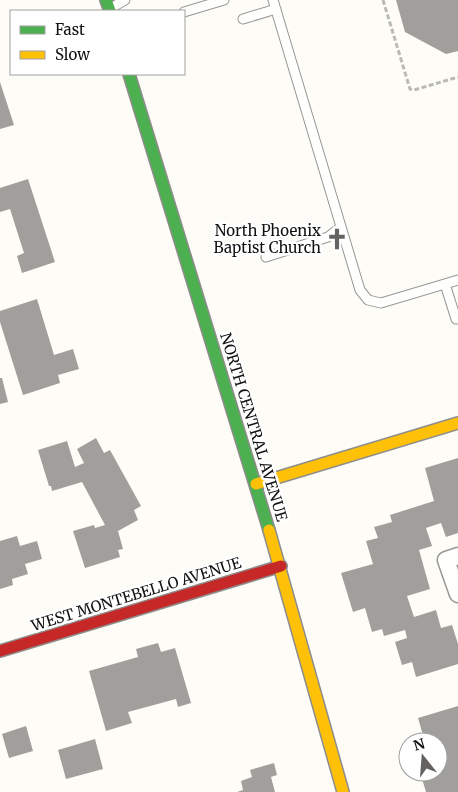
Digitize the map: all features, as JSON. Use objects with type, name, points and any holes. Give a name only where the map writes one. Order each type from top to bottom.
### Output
[{"type":"main road","name":"NORTH CENTRAL AVENUE","points":[[129,75],[281,566],[343,792]]},
{"type":"main road","points":[[256,484],[458,423]]},
{"type":"main road","name":"WEST MONTEBELLO AVENUE","points":[[0,651],[281,566]]},
{"type":"street","points":[[458,556],[446,560],[458,594]]},
{"type":"lane","points":[[111,8],[125,0]]},
{"type":"lane","points":[[185,12],[224,0]]},
{"type":"lane","points":[[243,18],[274,4],[360,290],[368,300],[381,303],[458,280]]},
{"type":"lane","points":[[266,257],[328,237],[341,227]]},
{"type":"lane","points":[[445,284],[456,319]]},
{"type":"path","points":[[383,0],[410,89],[414,90],[458,77]]},
{"type":"building","points":[[396,0],[458,0],[458,51],[446,54],[405,32]]},
{"type":"building","points":[[0,82],[14,125],[0,129]]},
{"type":"building","points":[[28,179],[55,262],[22,273],[17,256],[24,253],[10,209],[0,212],[0,188]]},
{"type":"building","points":[[37,299],[54,355],[73,349],[79,369],[58,375],[60,383],[23,395],[0,322],[0,311]]},
{"type":"building","points":[[0,378],[2,378],[8,402],[0,404]]},
{"type":"building","points":[[96,438],[104,453],[110,450],[141,506],[134,510],[138,520],[118,531],[123,549],[118,550],[120,557],[85,568],[73,531],[94,525],[95,528],[105,525],[82,482],[52,491],[38,450],[67,441],[75,467],[84,463],[77,449]]},
{"type":"building","points":[[458,458],[458,533],[446,537],[441,523],[426,528],[432,546],[419,550],[430,589],[407,596],[414,617],[436,610],[441,628],[452,625],[458,644],[458,664],[416,677],[412,662],[402,665],[395,642],[407,638],[405,630],[384,636],[382,629],[372,632],[365,608],[353,612],[341,573],[373,564],[366,541],[378,538],[374,527],[392,522],[390,515],[434,501],[425,468]]},
{"type":"building","points":[[17,536],[20,546],[37,541],[42,559],[25,564],[28,574],[12,579],[13,585],[0,589],[0,541]]},
{"type":"building","points":[[158,643],[161,652],[175,648],[191,703],[178,707],[176,699],[128,712],[132,723],[106,731],[89,671],[138,657],[136,649]]},
{"type":"building","points":[[458,706],[458,792],[426,792],[423,782],[448,782],[448,732],[422,732],[418,718]]},
{"type":"building","points":[[26,726],[33,751],[9,758],[2,734]]},
{"type":"building","points":[[95,739],[103,769],[66,779],[58,750]]},
{"type":"building","points":[[274,763],[277,775],[271,777],[275,792],[237,792],[243,790],[241,781],[252,777],[250,770]]},
{"type":"traffic: fast","points":[[106,0],[110,10]]},
{"type":"traffic: fast","points":[[129,75],[269,530]]},
{"type":"traffic: slow","points":[[256,484],[458,423]]},
{"type":"traffic: slow","points":[[269,530],[343,792]]},
{"type":"traffic: jam","points":[[0,651],[281,566]]},
{"type":"place","name":"North Phoenix Baptist Church","points":[[337,239]]}]
